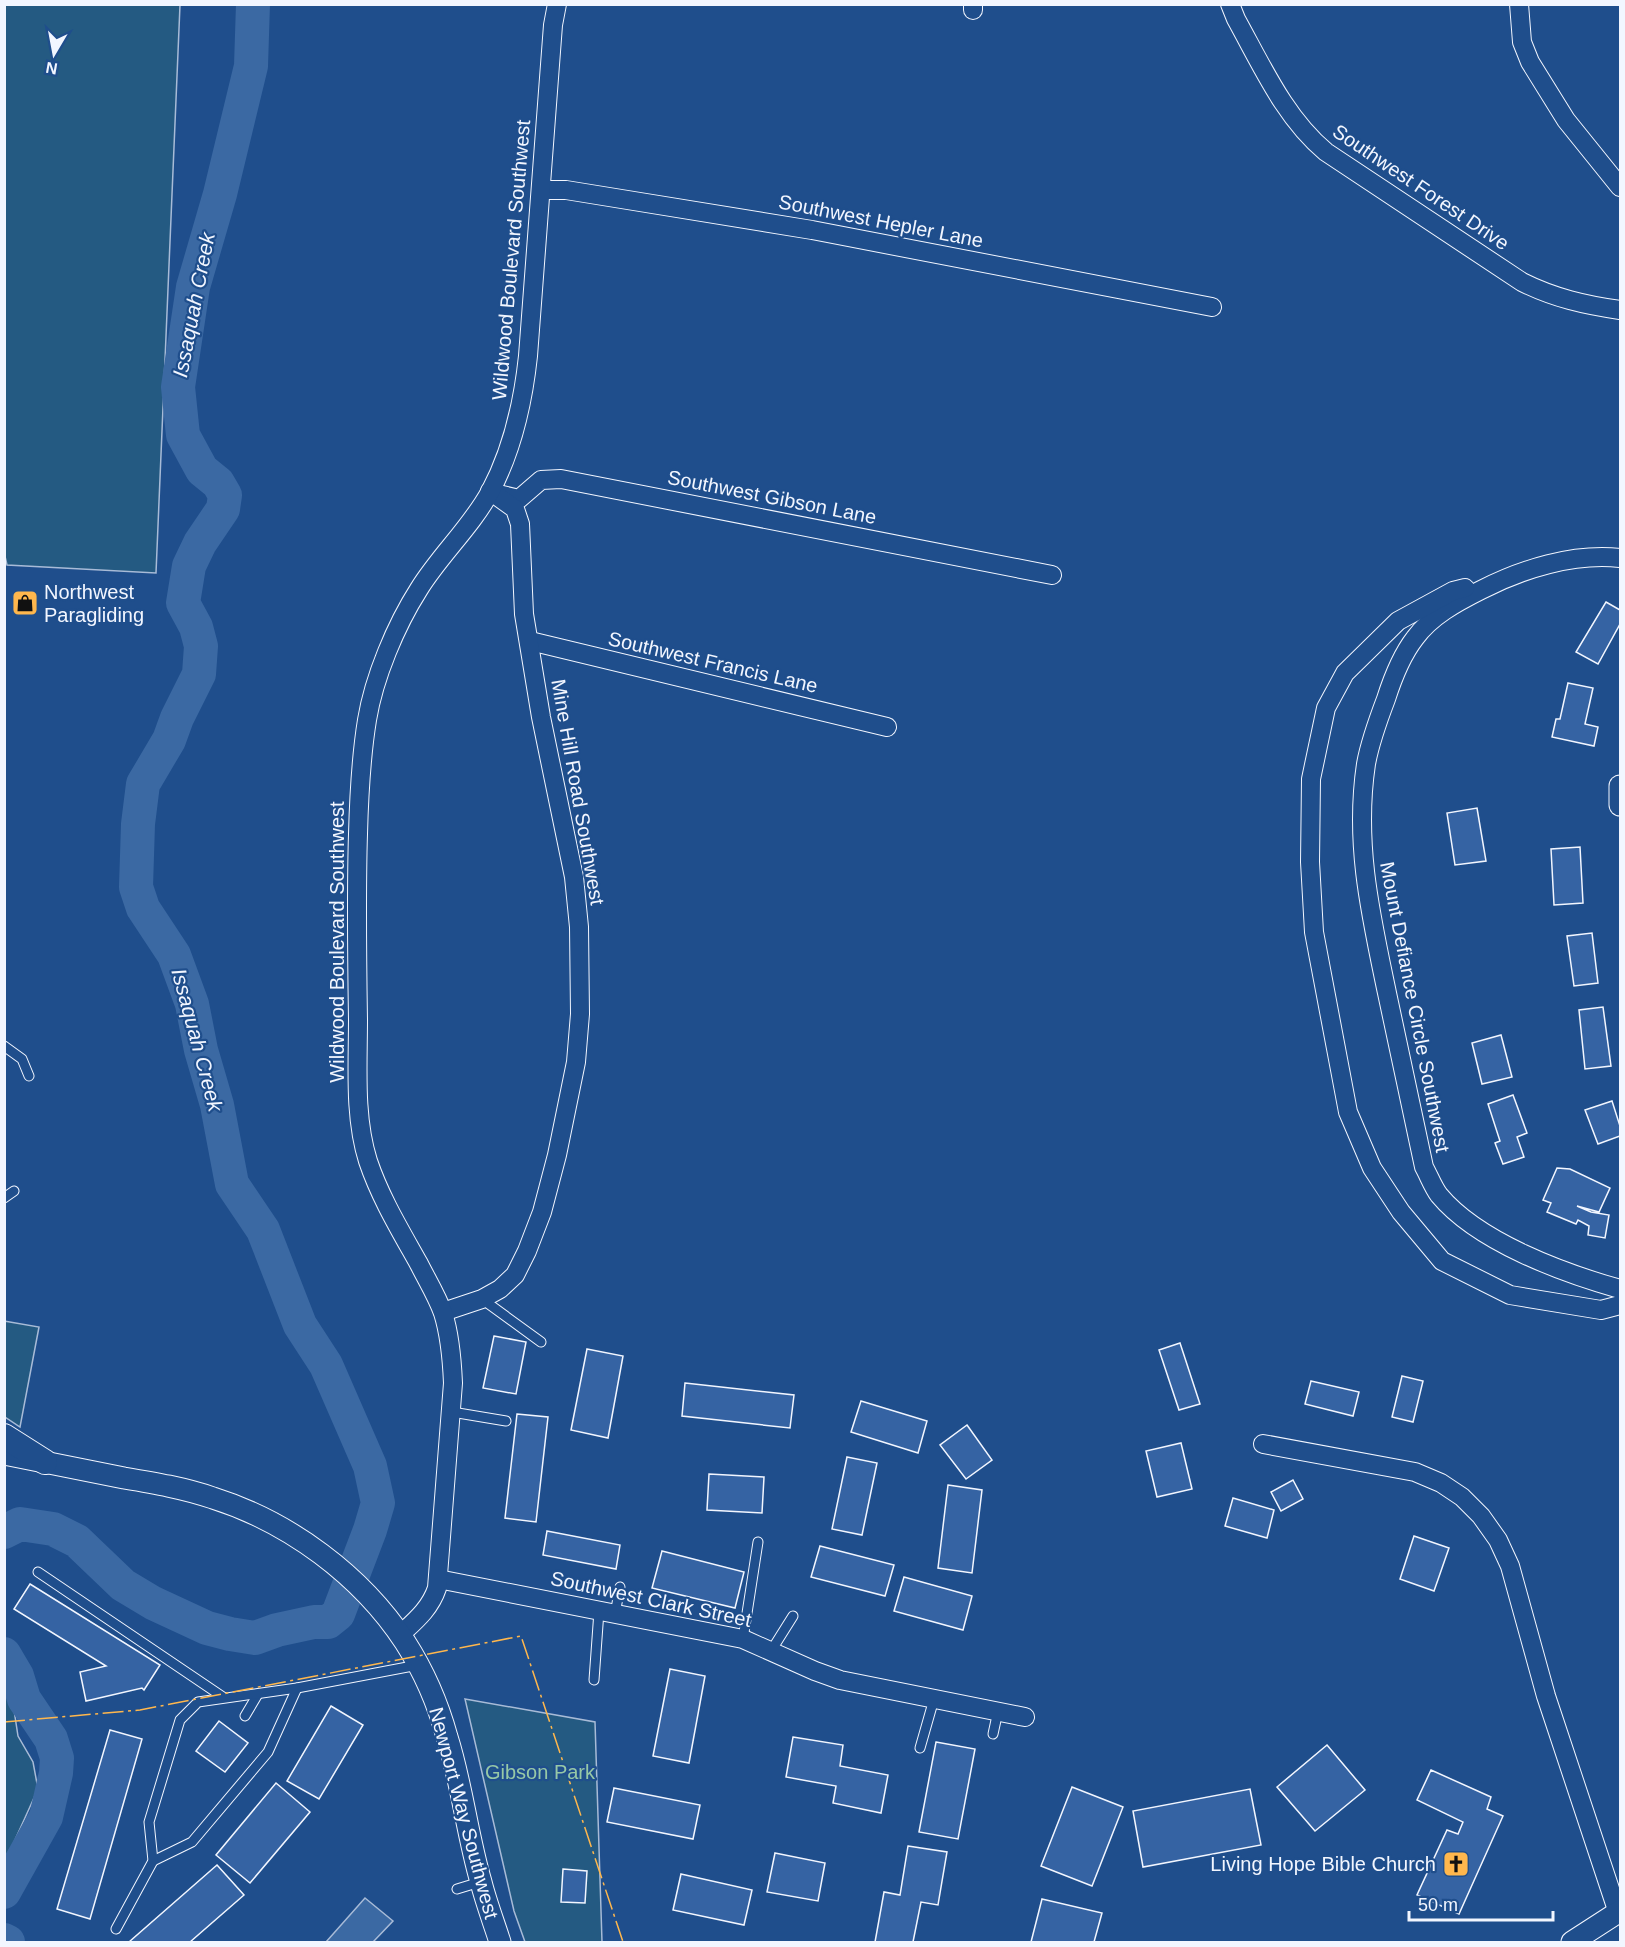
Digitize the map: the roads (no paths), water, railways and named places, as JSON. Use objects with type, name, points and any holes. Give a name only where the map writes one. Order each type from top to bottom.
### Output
[{"type":"main road","points":[[4,1436],[45,1462]]},
{"type":"street","name":"Southwest Forest Drive","points":[[1230,4],[1236,20],[1293,117],[1310,139],[1326,153],[1522,282],[1568,301],[1620,310]]},
{"type":"street","points":[[1520,4],[1519,24],[1522,42],[1530,62],[1566,120],[1620,187]]},
{"type":"street","name":"Wildwood Boulevard Southwest","points":[[400,1635],[430,1605],[438,1579],[452,1412],[451,1353],[443,1312],[432,1287],[390,1213],[368,1160],[362,1130],[359,1096],[356,907],[359,805],[367,717],[395,633],[420,588],[490,491],[508,452],[524,390],[541,190],[553,6]]},
{"type":"street","name":"Southwest Hepler Lane","points":[[541,190],[566,190],[812,230],[1212,307]]},
{"type":"street","name":"Southwest Gibson Lane","points":[[490,491],[519,499],[541,480],[561,479],[1052,575]]},
{"type":"street","name":"Mine Hill Road Southwest","points":[[443,1312],[482,1299],[500,1289],[515,1275],[527,1251],[542,1212],[557,1155],[576,1062],[580,1014],[579,927],[574,877],[541,717],[524,614],[518,514],[515,509],[490,491]]},
{"type":"street","name":"Mount Defiance Circle Southwest","points":[[1620,558],[1560,561],[1499,580],[1456,603],[1430,622],[1415,637],[1396,669],[1374,732],[1366,763],[1361,834],[1367,897],[1424,1167],[1438,1194],[1460,1216],[1490,1236],[1542,1262],[1620,1289]]},
{"type":"street","points":[[1499,580],[1453,591],[1398,621],[1345,673],[1326,708],[1311,779],[1310,862],[1316,943],[1348,1112],[1372,1168],[1401,1212],[1442,1262],[1510,1295],[1601,1310],[1620,1305]]},
{"type":"street","name":"Southwest Francis Lane","points":[[530,641],[887,727]]},
{"type":"street","points":[[1620,786],[1620,806]]},
{"type":"street","points":[[1263,1444],[1415,1472],[1441,1483],[1462,1497],[1481,1515],[1498,1540],[1510,1566],[1546,1696],[1620,1914],[1572,1942]]},
{"type":"street","name":"Newport Way Southwest","points":[[4,1454],[189,1491],[240,1508],[286,1530],[331,1563],[369,1599],[400,1635],[418,1665],[447,1737],[480,1882],[500,1942]]},
{"type":"street","name":"Southwest Clark Street","points":[[438,1579],[743,1639],[840,1680],[1025,1717]]},
{"type":"lane","points":[[4,1046],[22,1059],[29,1076]]},
{"type":"lane","points":[[4,1198],[14,1191]]},
{"type":"lane","points":[[482,1299],[541,1342]]},
{"type":"lane","points":[[452,1412],[506,1421]]},
{"type":"lane","points":[[743,1639],[758,1542]]},
{"type":"lane","points":[[38,1572],[223,1697]]},
{"type":"lane","points":[[594,1680],[607,1612],[620,1587]]},
{"type":"lane","points":[[771,1651],[793,1616]]},
{"type":"lane","points":[[116,1929],[153,1861],[149,1822],[180,1720],[198,1702],[297,1688],[418,1665]]},
{"type":"lane","points":[[153,1861],[192,1842],[268,1752],[297,1688]]},
{"type":"lane","points":[[245,1716],[258,1694]]},
{"type":"lane","points":[[920,1748],[934,1699]]},
{"type":"lane","points":[[993,1734],[998,1711]]},
{"type":"lane","points":[[457,1889],[480,1882]]},
{"type":"waterway","name":"Issaquah Creek","points":[[4,1532],[20,1524],[53,1529],[77,1541],[123,1585],[153,1603],[207,1628],[255,1638],[277,1630],[314,1622],[328,1622],[338,1614],[378,1503],[370,1466],[326,1365],[300,1325],[263,1230],[232,1184],[217,1105],[201,1050],[192,1004],[174,955],[143,908],[136,887],[138,824],[143,784],[169,740],[177,718],[199,674],[201,646],[196,627],[183,603],[189,566],[200,543],[223,509],[225,495],[218,483],[202,470],[183,435],[178,387],[193,287],[220,194],[251,66],[253,4]]},
{"type":"waterway","name":"Issaquah Creek","points":[[4,1654],[17,1676],[24,1699],[51,1739],[57,1758],[46,1817],[4,1892]]},
{"type":"waterway","name":"Issaquah Creek","points":[[4,1940],[8,1942]]},
{"type":"place","name":"Northwest Paragliding","points":[[25,603]]},
{"type":"place","name":"Living Hope Bible Church","points":[[1456,1864]]},
{"type":"park label","name":"Gibson Park","points":[[540,1772]]}]
